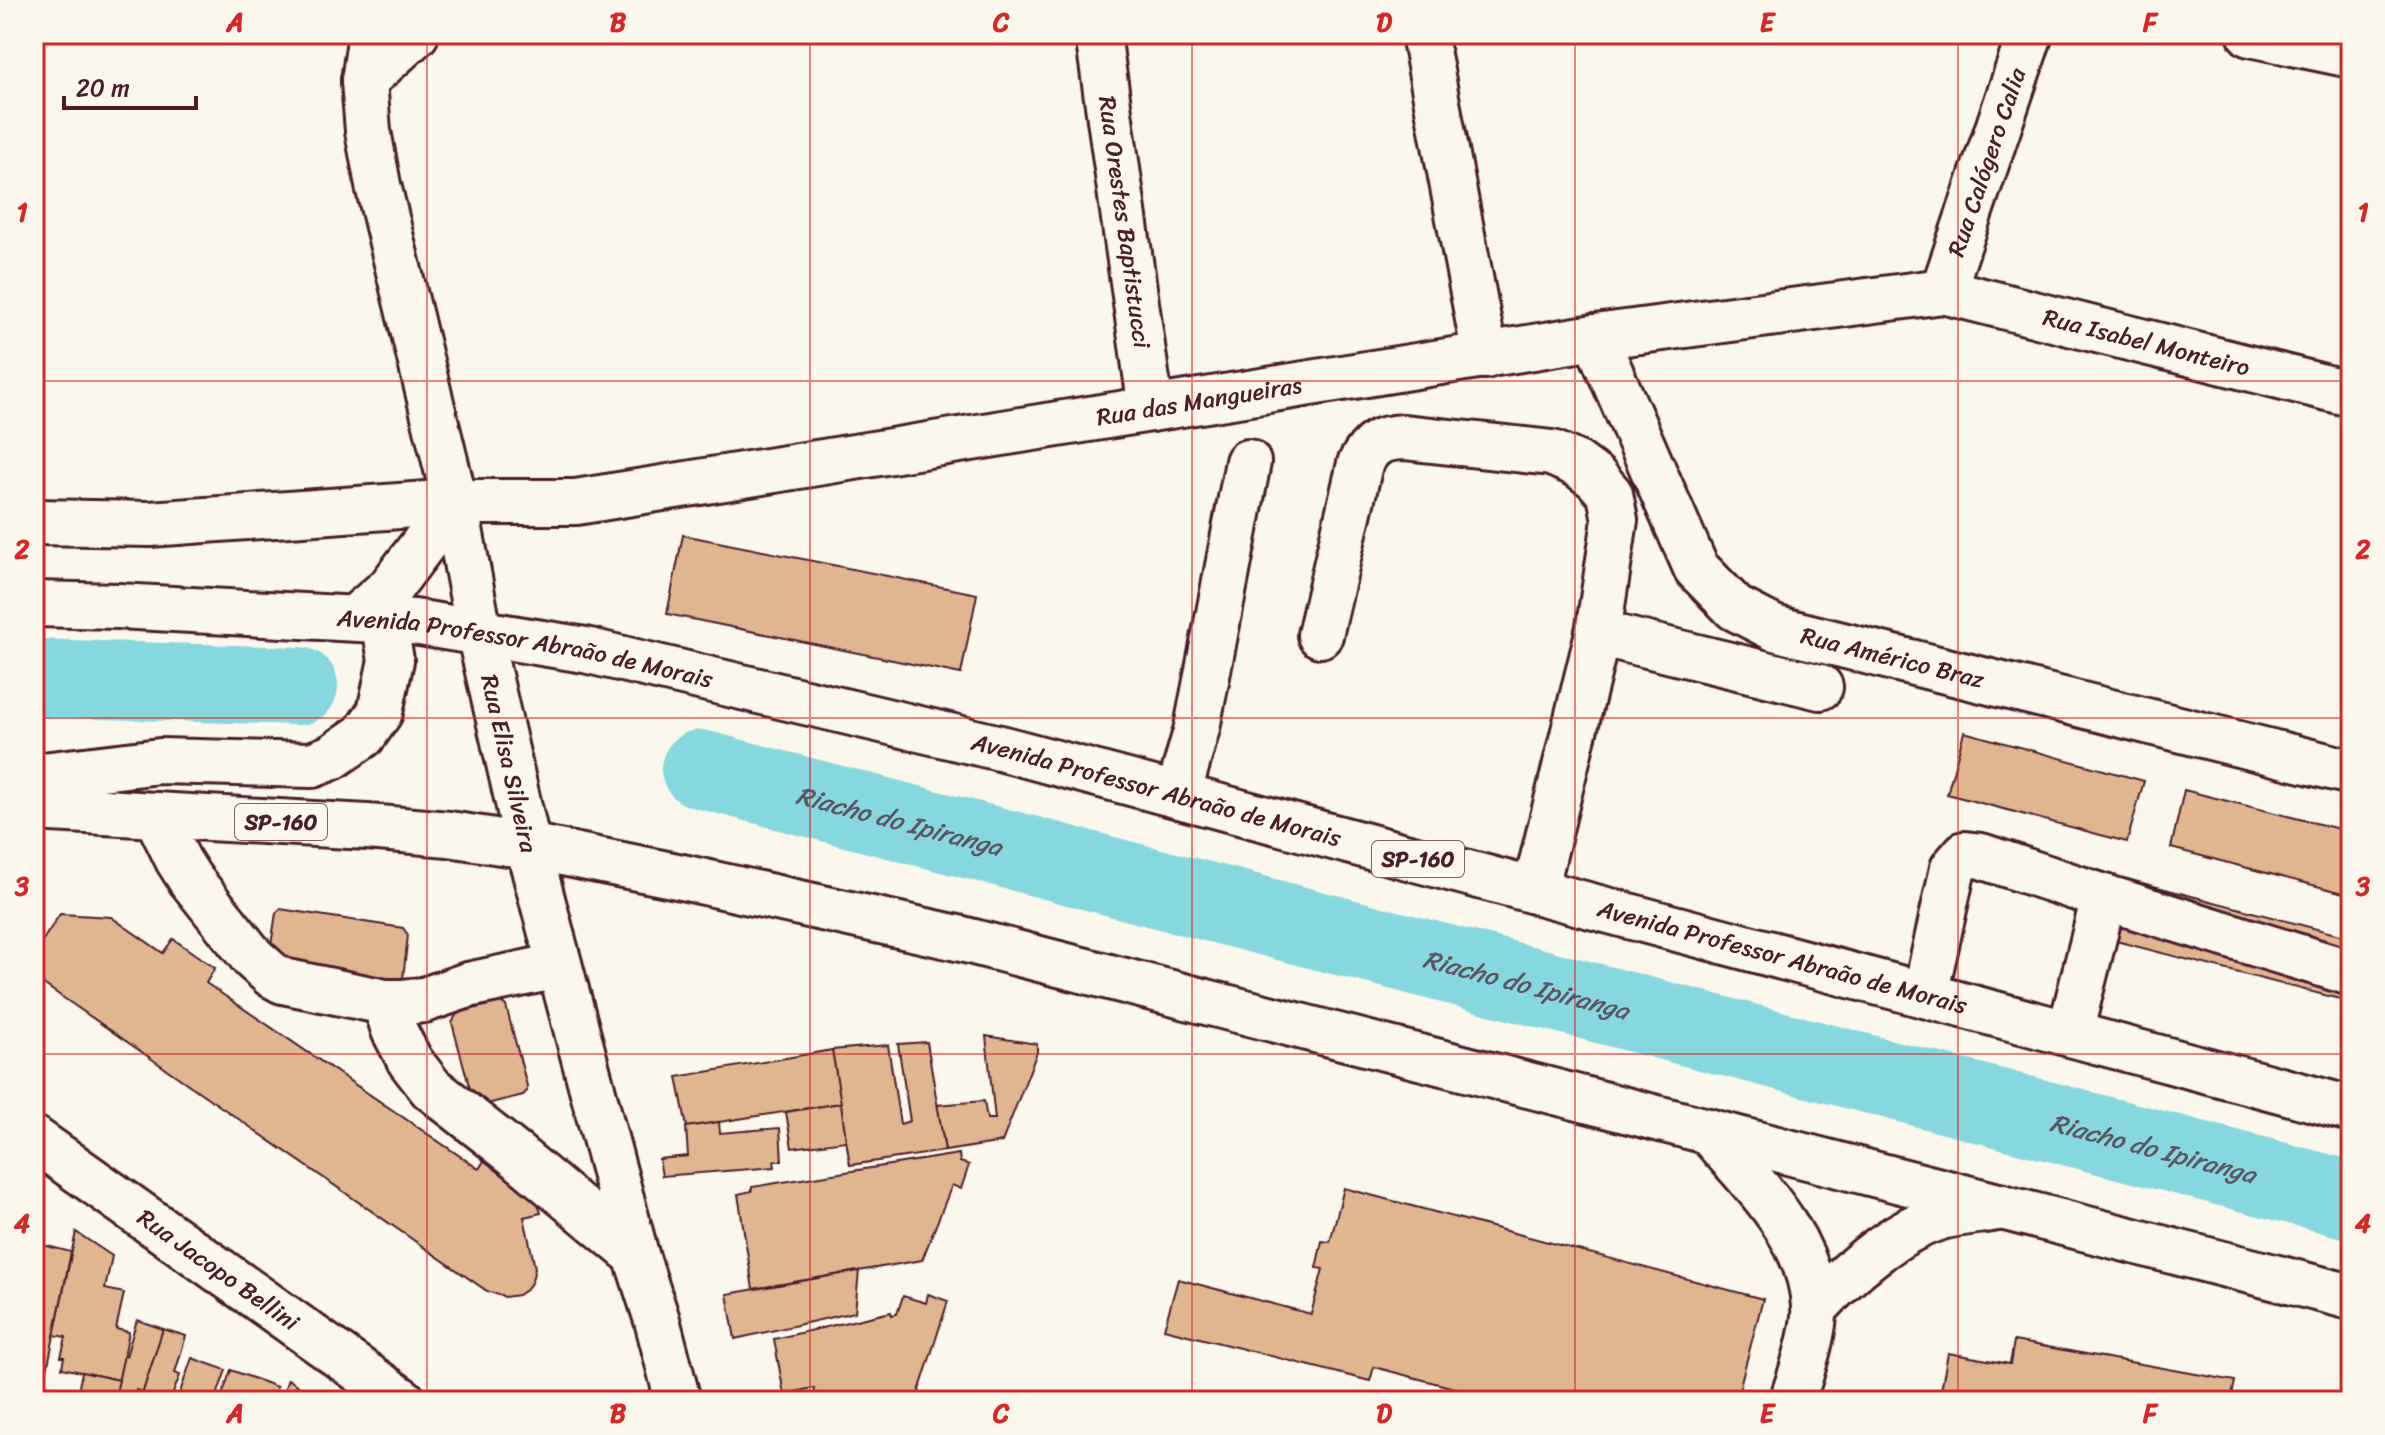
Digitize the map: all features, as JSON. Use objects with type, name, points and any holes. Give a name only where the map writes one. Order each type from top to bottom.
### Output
[{"type":"street","name":"Rua Elisa Silveira","points":[[371,34],[364,81],[368,131],[378,185],[455,502],[479,632],[528,846],[636,1255],[678,1401]]},
{"type":"street","points":[[364,81],[416,34]]},
{"type":"street","name":"Rua Orestes Baptistucci","points":[[1098,34],[1151,409]]},
{"type":"street","points":[[1424,34],[1485,356]]},
{"type":"street","name":"Rua Calógero Calia","points":[[1943,291],[2030,34]]},
{"type":"street","points":[[2250,34],[2351,55]]},
{"type":"street","name":"Rua das Mangueiras","points":[[455,502],[576,502],[1595,337],[1943,291]]},
{"type":"street","name":"Rua Isabel Monteiro","points":[[1943,291],[2351,394]]},
{"type":"street","name":"Rua Américo Braz","points":[[1595,337],[1696,568],[1735,608],[1774,628],[2351,772]]},
{"type":"street","points":[[1320,635],[1360,464],[1366,451],[1374,444],[1389,438],[1404,437],[1552,453],[1577,464],[1596,478],[1610,494],[1615,520],[1598,633],[1535,891]]},
{"type":"street","points":[[1178,795],[1197,728],[1248,462]]},
{"type":"street","points":[[34,522],[150,524],[455,502]]},
{"type":"street","points":[[34,776],[160,761],[312,765],[332,757],[364,735],[380,712],[391,660],[369,619],[455,502]]},
{"type":"street","name":"Avenida Professor Abraão de Morais","points":[[34,604],[369,619],[479,632],[585,650],[1000,748],[2351,1109]]},
{"type":"street","points":[[1598,633],[1820,687]]},
{"type":"street","name":"SP-160","points":[[34,808],[449,834],[528,846],[682,877],[962,939],[2337,1293]]},
{"type":"street","points":[[156,815],[190,879],[253,958],[283,981],[385,1002],[424,1000],[468,985],[558,966]]},
{"type":"street","points":[[1925,995],[1953,868],[1965,854],[1981,856],[2351,973]]},
{"type":"street","points":[[2070,1033],[2104,897]]},
{"type":"street","points":[[385,1002],[394,1030],[410,1061],[431,1088],[636,1255]]},
{"type":"street","points":[[1708,1131],[1781,1217],[1808,1270],[1815,1308],[1801,1376],[1792,1401]]},
{"type":"street","name":"Rua Jacopo Bellini","points":[[34,1139],[403,1401]]},
{"type":"street","points":[[1815,1308],[1843,1278],[1899,1237],[1939,1218],[2003,1207]]},
{"type":"street","name":"Rua Elisa Silveira","points":[[636,1255],[655,1401]]},
{"type":"street","points":[[2337,1293],[2351,1324]]},
{"type":"building","points":[[683,535],[977,594],[961,674],[667,614]]},
{"type":"building","points":[[1964,732],[2144,781],[2127,842],[1947,794]]},
{"type":"building","points":[[2184,790],[2351,832],[2351,895],[2171,848]]},
{"type":"building","points":[[2127,879],[2351,938],[2351,1002],[2112,940]]},
{"type":"building","points":[[280,909],[403,928],[408,935],[403,978],[395,982],[269,958],[276,913]]},
{"type":"building","points":[[60,914],[111,917],[163,953],[173,939],[215,968],[206,983],[479,1169],[488,1154],[531,1181],[541,1213],[524,1217],[535,1268],[527,1289],[518,1295],[505,1297],[487,1291],[42,983],[37,949]]},
{"type":"building","points":[[501,1002],[506,1006],[527,1091],[523,1095],[483,1105],[473,1100],[452,1023],[457,1013]]},
{"type":"building","points":[[986,1036],[1037,1044],[1037,1052],[1002,1142],[945,1151],[937,1105],[984,1101],[987,1119],[995,1119]]},
{"type":"building","points":[[927,1042],[945,1151],[850,1165],[832,1050],[888,1045],[900,1124],[910,1121],[898,1044]]},
{"type":"building","points":[[832,1050],[841,1103],[687,1127],[677,1077]]},
{"type":"building","points":[[841,1103],[846,1141],[792,1148],[786,1112]]},
{"type":"building","points":[[719,1122],[720,1133],[780,1128],[782,1161],[774,1161],[775,1167],[662,1176],[659,1159],[688,1156],[686,1127]]},
{"type":"building","points":[[959,1154],[960,1162],[969,1165],[961,1189],[952,1185],[922,1260],[753,1289],[738,1194],[752,1191],[752,1187]]},
{"type":"building","points":[[1344,1188],[1763,1299],[1736,1401],[1455,1401],[1458,1389],[1374,1367],[1370,1381],[1164,1329],[1178,1279],[1311,1314],[1323,1269],[1316,1268],[1322,1241],[1330,1242]]},
{"type":"building","points":[[76,1232],[112,1256],[105,1289],[124,1293],[116,1329],[129,1332],[119,1380],[62,1368],[66,1337],[54,1335]]},
{"type":"building","points":[[43,1245],[71,1252],[48,1365],[34,1362],[34,1284]]},
{"type":"building","points":[[859,1271],[855,1312],[735,1339],[727,1294]]},
{"type":"building","points":[[928,1294],[948,1301],[916,1401],[817,1401],[814,1388],[784,1394],[774,1339],[891,1312],[892,1315],[897,1314],[903,1296],[926,1303]]},
{"type":"building","points":[[137,1320],[163,1329],[143,1392],[136,1390],[133,1401],[114,1401],[124,1355]]},
{"type":"building","points":[[163,1329],[186,1336],[175,1373],[180,1375],[170,1401],[140,1401]]},
{"type":"building","points":[[2014,1341],[2235,1381],[2231,1401],[1939,1401],[1948,1353],[2010,1364]]},
{"type":"building","points":[[192,1358],[226,1370],[215,1401],[180,1401],[182,1395],[179,1395]]},
{"type":"building","points":[[34,1362],[48,1365],[40,1401],[34,1401]]},
{"type":"building","points":[[231,1370],[277,1387],[272,1401],[220,1401]]},
{"type":"building","points":[[82,1372],[119,1380],[114,1401],[76,1401]]},
{"type":"building","points":[[288,1379],[320,1401],[280,1401]]},
{"type":"building","points":[[44,1384],[78,1391],[76,1401],[40,1401]]},
{"type":"waterway","name":"Riacho do Ipiranga","points":[[34,678],[299,686]]},
{"type":"waterway","name":"Riacho do Ipiranga","points":[[700,769],[2351,1200]]}]
